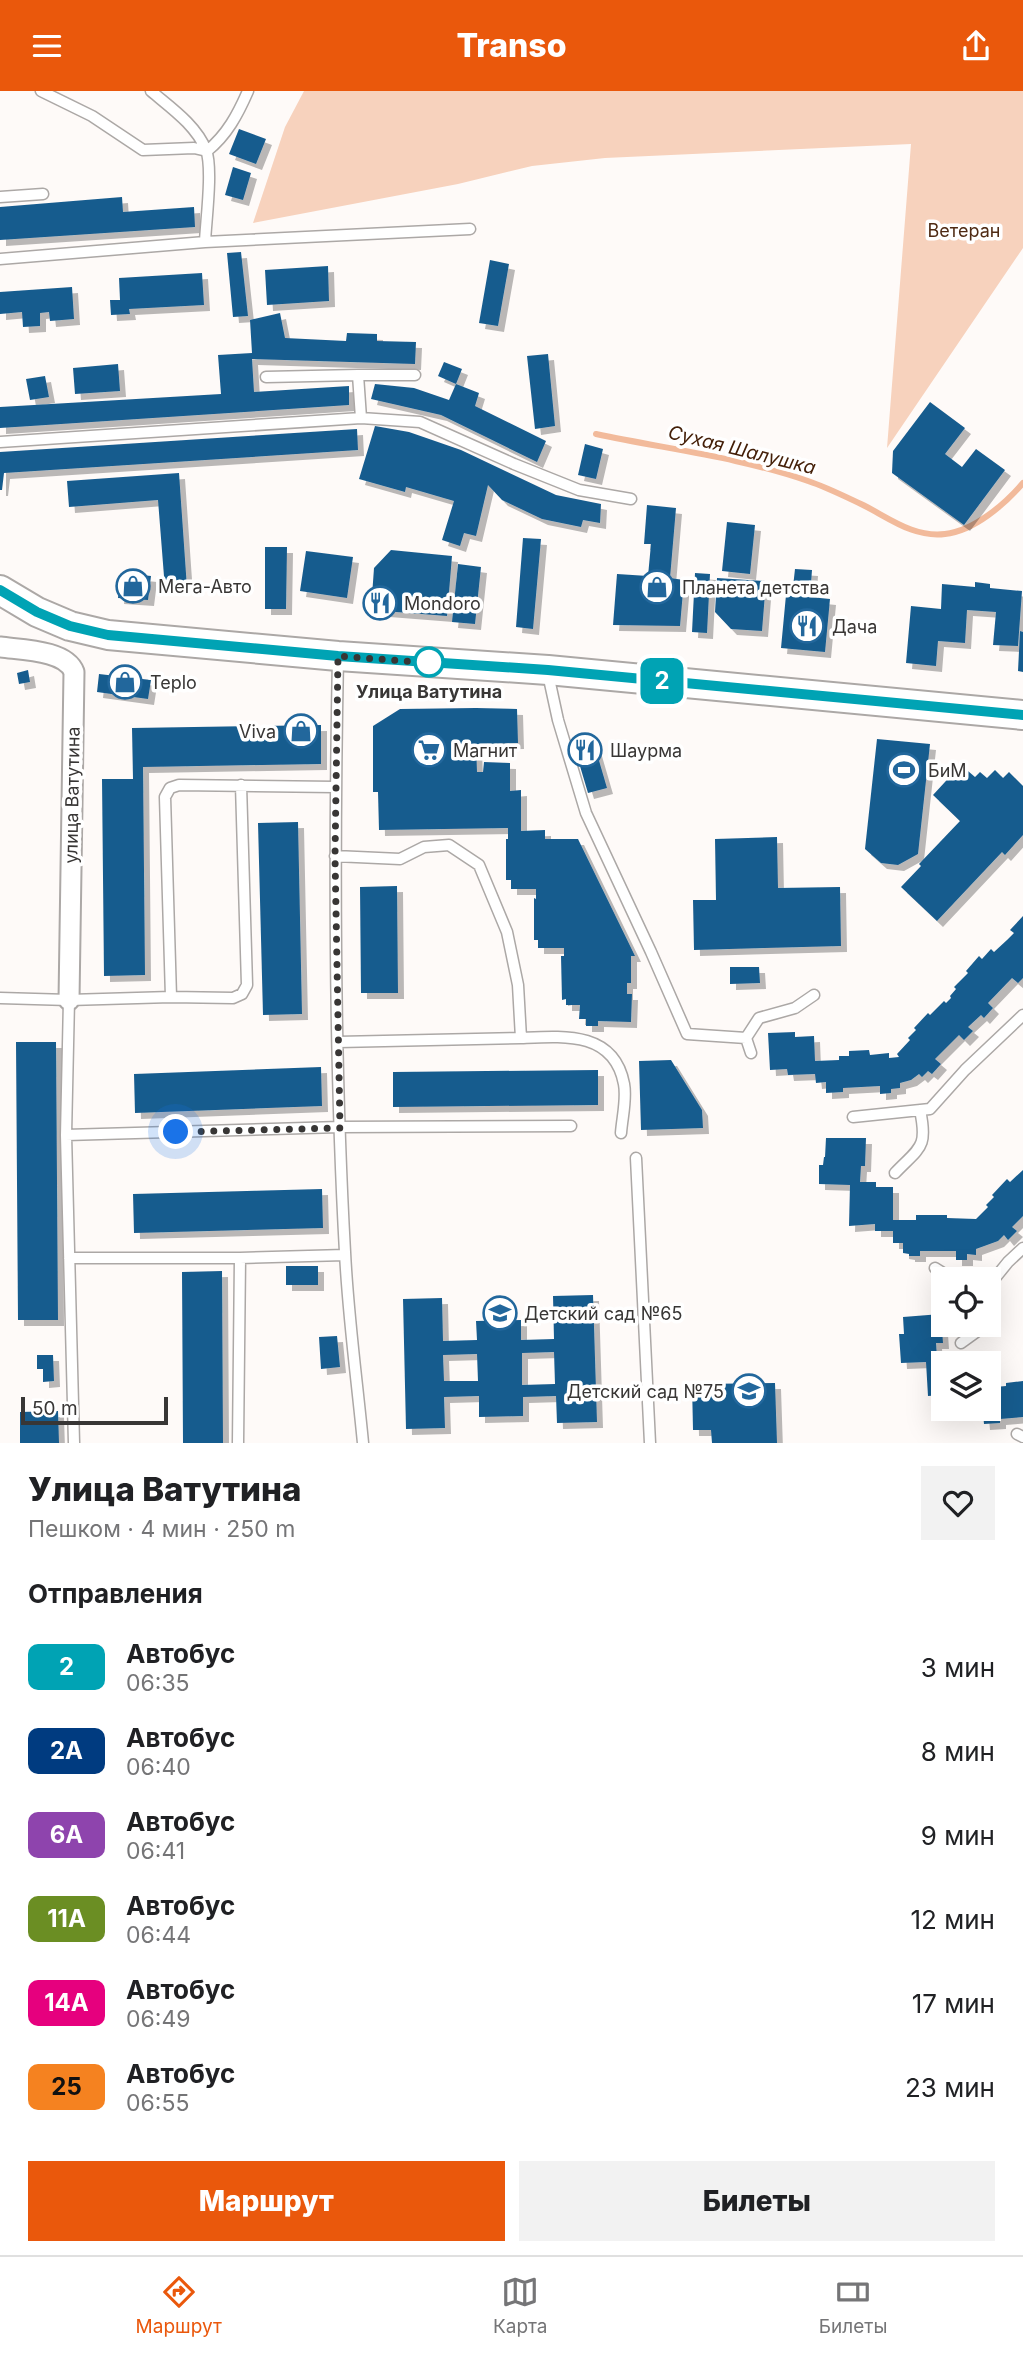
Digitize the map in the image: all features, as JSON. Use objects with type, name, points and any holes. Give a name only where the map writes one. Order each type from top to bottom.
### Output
[{"type":"main road","points":[[0,590],[37,612],[70,626],[108,635],[338,656],[548,670],[1023,715]]},
{"type":"street","name":"улица Ватутина","points":[[0,647],[65,659],[74,673],[69,1000]]},
{"type":"lane","points":[[41,91],[92,116],[144,150],[194,148],[206,151]]},
{"type":"lane","points":[[152,91],[191,126],[206,151],[208,164],[205,242]]},
{"type":"lane","points":[[206,151],[222,139],[248,91]]},
{"type":"lane","points":[[0,197],[43,194]]},
{"type":"lane","points":[[0,259],[205,242],[470,229]]},
{"type":"lane","points":[[358,375],[361,418]]},
{"type":"lane","points":[[266,377],[415,375]]},
{"type":"lane","points":[[0,442],[361,418],[420,422],[579,490],[631,499]]},
{"type":"lane","points":[[338,656],[335,856],[340,1128],[345,1255],[363,1443]]},
{"type":"lane","points":[[548,670],[558,720],[586,813],[687,1034],[746,1038]]},
{"type":"lane","points":[[0,997],[69,1000],[171,997],[233,999],[242,994],[247,985],[241,785]]},
{"type":"lane","points":[[171,997],[165,797],[170,787],[335,787]]},
{"type":"lane","points":[[335,856],[400,859],[424,847],[449,845],[479,865],[507,932],[518,985],[521,1038]]},
{"type":"lane","points":[[746,1038],[759,1018],[795,1008],[814,995]]},
{"type":"lane","points":[[69,1000],[66,1135],[74,1443]]},
{"type":"lane","points":[[853,1118],[930,1109],[965,1070],[1023,1015]]},
{"type":"lane","points":[[338,1042],[565,1036],[589,1041],[614,1056],[624,1085],[621,1133]]},
{"type":"lane","points":[[746,1038],[751,1053]]},
{"type":"lane","points":[[895,1173],[920,1147],[925,1134],[920,1110]]},
{"type":"lane","points":[[66,1135],[340,1128],[571,1126]]},
{"type":"lane","points":[[636,1158],[650,1443]]},
{"type":"lane","points":[[1001,1270],[1023,1248]]},
{"type":"lane","points":[[69,1258],[345,1255]]},
{"type":"lane","points":[[238,1443],[240,1258]]},
{"type":"lane","points":[[961,1343],[969,1337]]},
{"type":"green space","name":"Ветеран","points":[[304,91],[1023,91],[1023,248],[887,448],[911,144],[605,158],[532,166],[458,184],[253,223],[285,127]]},
{"type":"building","points":[[239,129],[266,139],[256,164],[229,154]]},
{"type":"building","points":[[233,167],[251,173],[243,200],[225,195]]},
{"type":"building","points":[[122,197],[123,212],[194,207],[195,227],[0,240],[0,207]]},
{"type":"building","points":[[241,252],[248,316],[233,317],[227,253]]},
{"type":"building","points":[[490,260],[509,264],[498,326],[479,323]]},
{"type":"building","points":[[328,266],[329,301],[267,305],[265,270]]},
{"type":"building","points":[[202,273],[204,305],[129,309],[130,314],[111,315],[110,300],[120,300],[119,278]]},
{"type":"building","points":[[72,287],[74,319],[50,321],[49,312],[40,313],[40,326],[23,327],[22,312],[0,314],[0,292]]},
{"type":"building","points":[[280,313],[285,338],[346,341],[347,333],[377,334],[377,341],[416,342],[415,364],[252,359],[254,392],[349,386],[349,405],[0,428],[0,407],[221,394],[218,355],[252,353],[250,320]]},
{"type":"building","points":[[548,354],[555,426],[535,429],[527,356]]},
{"type":"building","points":[[444,362],[462,369],[456,384],[438,376]]},
{"type":"building","points":[[118,364],[120,391],[75,394],[73,368]]},
{"type":"building","points":[[45,376],[49,397],[30,400],[26,379]]},
{"type":"building","points":[[375,384],[414,388],[449,400],[456,384],[479,393],[475,406],[546,441],[537,462],[441,415],[371,399]]},
{"type":"building","points":[[930,402],[965,428],[945,454],[962,467],[976,449],[1005,470],[964,525],[892,473],[893,451]]},
{"type":"building","points":[[375,426],[409,432],[461,450],[556,495],[601,504],[600,523],[583,520],[581,527],[542,519],[502,500],[488,485],[476,536],[464,533],[460,546],[442,540],[454,501],[406,487],[405,492],[359,479]]},
{"type":"building","points":[[357,429],[358,450],[4,473],[0,490],[0,452]]},
{"type":"building","points":[[585,444],[603,449],[596,479],[578,475]]},
{"type":"building","points":[[179,473],[187,588],[165,589],[158,500],[69,507],[67,481]]},
{"type":"building","points":[[647,505],[676,508],[670,578],[684,580],[680,626],[613,625],[617,574],[648,576],[651,544],[644,544]]},
{"type":"building","points":[[727,522],[755,525],[750,574],[722,571]]},
{"type":"building","points":[[523,538],[541,539],[533,629],[516,627]]},
{"type":"building","points":[[265,547],[287,547],[286,609],[265,609]]},
{"type":"building","points":[[391,550],[452,556],[447,616],[371,610],[374,568]]},
{"type":"building","points":[[306,551],[353,557],[347,598],[300,591]]},
{"type":"building","points":[[458,564],[481,567],[475,624],[452,622]]},
{"type":"building","points":[[795,569],[812,570],[810,597],[830,599],[825,652],[781,648],[786,595],[792,596]]},
{"type":"building","points":[[121,573],[151,576],[148,600],[118,598]]},
{"type":"building","points":[[695,573],[710,574],[707,633],[692,632]]},
{"type":"building","points":[[717,578],[766,581],[762,631],[731,629],[715,612]]},
{"type":"building","points":[[975,582],[990,584],[990,588],[1022,591],[1018,646],[993,645],[996,612],[967,610],[965,643],[938,641],[936,666],[906,663],[911,606],[941,609],[942,584],[975,587]]},
{"type":"building","points":[[1020,631],[1023,632],[1023,672],[1018,671]]},
{"type":"building","points":[[28,670],[30,682],[19,684],[17,673]]},
{"type":"building","points":[[99,674],[151,680],[148,699],[97,692]]},
{"type":"building","points":[[400,709],[517,709],[518,743],[476,744],[477,772],[483,772],[484,762],[510,763],[510,791],[521,790],[521,831],[545,830],[545,839],[578,839],[635,956],[631,956],[631,983],[627,983],[627,994],[632,994],[631,1022],[598,1021],[598,1026],[586,1026],[586,1019],[579,1019],[580,1005],[566,1005],[566,999],[562,1000],[561,956],[564,956],[564,948],[538,948],[538,940],[534,940],[536,889],[511,889],[511,880],[506,880],[508,828],[379,830],[378,792],[373,792],[373,726]]},
{"type":"building","points":[[321,725],[321,764],[143,767],[145,975],[104,976],[102,779],[133,779],[132,728]]},
{"type":"building","points":[[877,739],[930,744],[918,854],[898,865],[881,863],[865,849]]},
{"type":"building","points":[[593,740],[607,788],[588,793],[574,746]]},
{"type":"building","points":[[956,770],[963,776],[968,771],[975,777],[980,772],[987,778],[995,770],[1003,778],[1009,772],[1023,786],[1023,835],[1005,855],[1002,852],[937,921],[901,887],[960,821],[933,795]]},
{"type":"building","points":[[298,822],[302,1014],[263,1015],[258,823]]},
{"type":"building","points":[[777,837],[778,888],[840,887],[841,946],[694,950],[693,900],[716,900],[715,839]]},
{"type":"building","points":[[397,886],[398,993],[361,993],[360,887]]},
{"type":"building","points":[[1023,916],[1023,978],[1018,983],[1012,978],[988,1003],[993,1008],[984,1018],[981,1015],[968,1027],[973,1031],[964,1040],[959,1035],[935,1059],[941,1064],[932,1074],[928,1071],[922,1077],[919,1074],[900,1083],[900,1088],[891,1089],[891,1093],[880,1094],[880,1086],[843,1088],[843,1092],[826,1093],[826,1082],[816,1083],[815,1074],[788,1075],[787,1069],[770,1070],[768,1033],[795,1032],[795,1037],[814,1036],[815,1061],[839,1060],[839,1056],[849,1056],[849,1051],[869,1050],[870,1055],[889,1053],[889,1058],[899,1057],[897,1054],[910,1040],[908,1038],[916,1030],[914,1028],[928,1013],[930,1015],[951,998],[956,989],[954,987],[968,973],[966,971],[979,956],[982,959],[991,949],[994,952],[1014,933],[1010,930]]},
{"type":"building","points":[[730,967],[759,967],[760,983],[730,984]]},
{"type":"building","points":[[16,1042],[56,1042],[58,1320],[18,1320]]},
{"type":"building","points":[[671,1060],[702,1110],[703,1128],[641,1130],[639,1061]]},
{"type":"building","points":[[321,1067],[322,1106],[135,1113],[134,1074]]},
{"type":"building","points":[[598,1070],[598,1105],[393,1107],[393,1072]]},
{"type":"building","points":[[826,1138],[866,1138],[865,1166],[861,1166],[860,1182],[876,1182],[876,1187],[893,1187],[893,1220],[916,1220],[916,1215],[976,1219],[988,1207],[986,1205],[994,1197],[992,1195],[1007,1179],[1010,1182],[1023,1170],[1023,1216],[1012,1227],[1017,1231],[1008,1240],[1004,1235],[998,1241],[976,1249],[976,1255],[967,1254],[967,1260],[956,1260],[956,1251],[920,1251],[920,1256],[909,1256],[903,1253],[903,1243],[893,1243],[893,1231],[875,1231],[875,1224],[849,1226],[850,1185],[819,1184],[819,1165],[823,1165]]},
{"type":"building","points":[[322,1189],[323,1228],[134,1233],[133,1194]]},
{"type":"building","points":[[286,1266],[318,1266],[318,1285],[286,1285]]},
{"type":"building","points":[[222,1271],[223,1443],[183,1443],[182,1272]]},
{"type":"building","points":[[593,1295],[597,1422],[557,1423],[556,1396],[523,1397],[523,1416],[479,1417],[479,1396],[444,1397],[445,1428],[406,1429],[403,1299],[442,1298],[443,1341],[477,1340],[476,1321],[521,1320],[521,1340],[554,1339],[553,1296]],"holes":[[[554,1352],[555,1384],[522,1385],[522,1353]],[[477,1354],[478,1381],[444,1381],[443,1355]]]},
{"type":"building","points":[[931,1315],[931,1337],[943,1337],[943,1343],[936,1343],[937,1351],[931,1351],[931,1396],[928,1396],[926,1362],[901,1363],[899,1334],[904,1334],[903,1317]]},
{"type":"building","points":[[337,1336],[340,1367],[321,1369],[319,1337]]},
{"type":"building","points":[[37,1355],[53,1355],[54,1381],[43,1382],[43,1369],[37,1369]]},
{"type":"building","points":[[1023,1381],[1023,1417],[1001,1419],[1001,1386],[1006,1386],[1006,1383]]},
{"type":"building","points":[[775,1383],[777,1443],[712,1443],[711,1430],[693,1430],[692,1384]]},
{"type":"building","points":[[58,1411],[59,1443],[20,1443],[20,1412]]},
{"type":"building","points":[[984,1421],[1000,1421],[1000,1423],[984,1424]]},
{"type":"waterway","name":"Сухая Шалушка","points":[[596,434],[782,473],[828,489],[922,533],[945,534],[967,528],[998,508],[1023,483]]},
{"type":"bus line","name":"2","points":[[0,590],[37,612],[70,626],[108,635],[338,656],[548,670],[1023,715]]},
{"type":"place","name":"Мега-Авто","points":[[133,586]]},
{"type":"place","name":"Планета детства","points":[[657,587]]},
{"type":"place","name":"Mondoro","points":[[380,603]]},
{"type":"place","name":"Дача","points":[[807,626]]},
{"type":"place","name":"Улица Ватутина","points":[[429,662]]},
{"type":"place","name":"Teplo","points":[[125,682]]},
{"type":"place","name":"Viva","points":[[301,731]]},
{"type":"place","name":"Магнит","points":[[429,750]]},
{"type":"place","name":"Шаурма","points":[[585,750]]},
{"type":"place","name":"БиМ","points":[[904,770]]},
{"type":"place","name":"Детский сад №65","points":[[500,1313]]},
{"type":"place","name":"Детский сад №75","points":[[749,1391]]},
{"type":"route","points":[[176,1132],[340,1128],[335,856],[338,656],[431,663],[429,662]]}]
